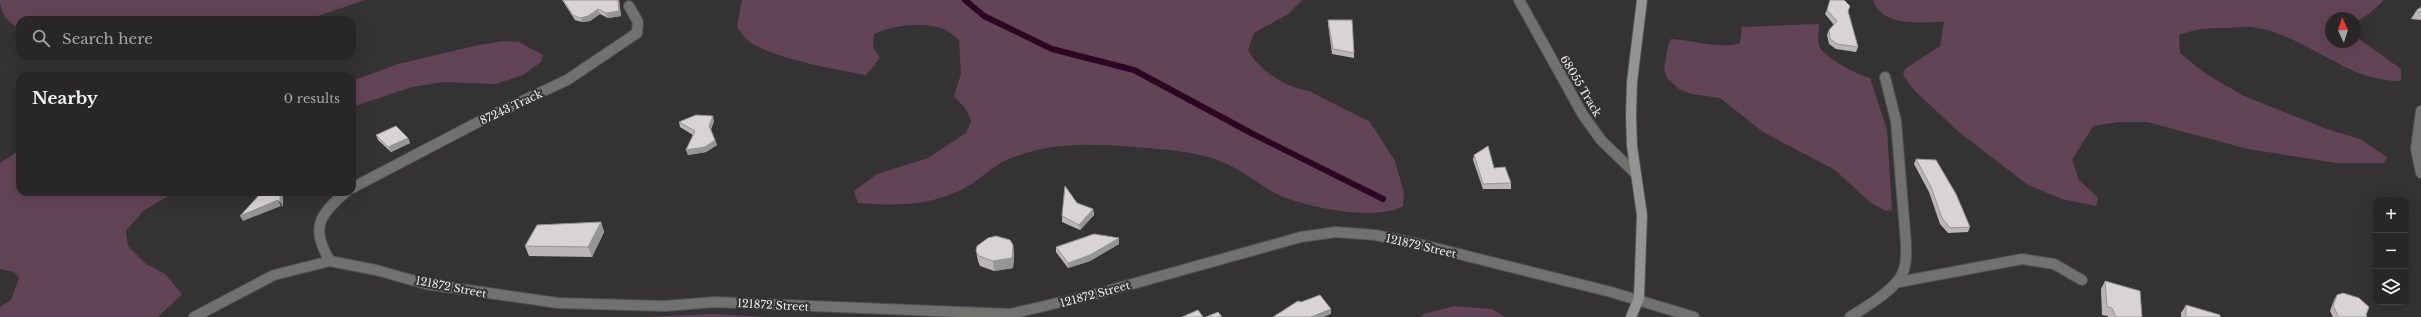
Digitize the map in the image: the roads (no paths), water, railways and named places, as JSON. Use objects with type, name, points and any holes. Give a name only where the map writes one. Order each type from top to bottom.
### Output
[{"type":"street","name":"68055 Track","points":[[1519,0],[1583,115],[1601,140],[1636,174]]},
{"type":"street","points":[[1631,317],[1639,298],[1642,215],[1632,146],[1632,82],[1642,0]]},
{"type":"street","name":"87243 Track","points":[[356,186],[482,120],[539,95],[598,61],[637,33],[640,28],[640,24],[629,6]]},
{"type":"street","points":[[1885,77],[1894,101],[1899,134],[1901,192],[1906,248],[1904,273],[1899,282]]},
{"type":"street","points":[[2421,111],[2414,138],[2421,173]]},
{"type":"street","points":[[330,261],[321,248],[317,232],[318,221],[332,204],[341,196]]},
{"type":"street","name":"121872 Street","points":[[194,317],[274,275],[330,261],[426,284],[558,303],[665,306],[715,302],[901,308],[981,314],[1010,314],[1038,309],[1158,278],[1292,239],[1318,233],[1339,232],[1360,233],[1394,240],[1639,298],[1694,317]]},
{"type":"street","points":[[1850,317],[1899,282],[2022,259],[2040,259],[2056,264],[2082,280]]},
{"type":"waterway","points":[[965,0],[984,16],[1052,49],[1134,70],[1253,134],[1383,199]]}]
